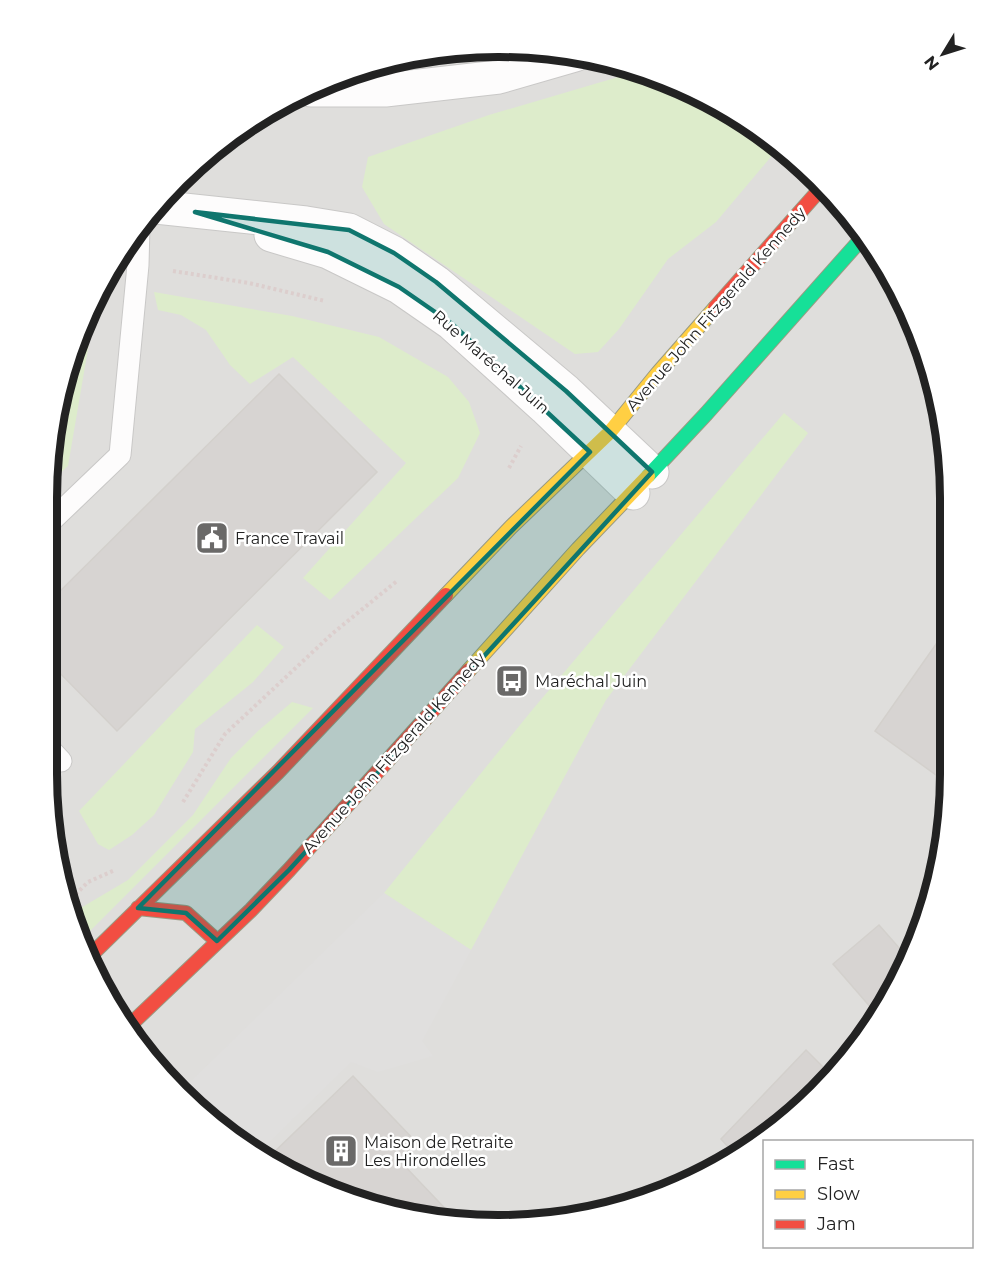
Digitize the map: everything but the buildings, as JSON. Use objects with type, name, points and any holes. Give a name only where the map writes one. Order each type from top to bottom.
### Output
[{"type":"main road","name":"Avenue John Fitzgerald Kennedy","points":[[95,951],[278,772],[511,527],[600,442],[817,193]]},
{"type":"main road","name":"Avenue John Fitzgerald Kennedy","points":[[133,1021],[251,910],[578,549],[756,359],[858,243]]},
{"type":"main road","points":[[138,908],[186,914],[217,941]]},
{"type":"street","points":[[332,90],[385,90],[499,77],[555,61]]},
{"type":"street","name":"Rue Maréchal Juin","points":[[166,208],[349,230],[394,253],[436,282],[566,391],[600,442]]},
{"type":"street","name":"Rue Maréchal Juin","points":[[195,212],[328,252],[399,286],[451,323],[545,408],[600,442]]},
{"type":"street","points":[[600,442],[642,483]]},
{"type":"lane","points":[[57,515],[120,455],[139,243]]},
{"type":"path","points":[[138,265],[249,283],[330,302]]},
{"type":"path","points":[[507,475],[516,454],[545,408]]},
{"type":"path","points":[[179,808],[225,735],[333,633],[404,575]]},
{"type":"path","points":[[74,896],[88,882],[124,865]]},
{"type":"highlighted area","points":[[195,212],[349,230],[394,253],[436,282],[566,391],[652,472],[289,870],[217,941],[186,913],[138,908],[590,452],[451,323],[399,287],[328,252]]},
{"type":"shaded area","points":[[470,58],[527,58],[556,61],[585,65],[640,80],[719,116],[744,131],[790,167],[811,186],[849,230],[866,253],[894,303],[917,357],[932,412],[940,498],[939,802],[932,860],[917,915],[881,994],[866,1019],[830,1065],[811,1086],[767,1124],[719,1156],[667,1181],[613,1200],[556,1211],[498,1215],[441,1211],[384,1200],[330,1181],[278,1156],[230,1124],[186,1086],[148,1042],[116,994],[91,942],[72,888],[61,831],[57,774],[57,498],[65,412],[80,357],[91,330],[131,253],[186,186],[230,148],[253,131],[303,103],[357,80],[384,72],[412,65]]},
{"type":"shaded area","points":[[384,893],[471,950],[422,1041],[433,1056],[378,1072],[351,1062],[264,1147],[230,1124],[186,1086]]},
{"type":"green space","points":[[624,75],[667,91],[719,116],[774,154],[716,222],[668,259],[619,329],[598,352],[575,354],[384,224],[362,187],[368,157],[489,115]]},
{"type":"green space","points":[[154,292],[292,316],[379,337],[448,377],[469,402],[480,433],[458,478],[330,600],[303,578],[406,463],[293,357],[250,384],[230,365],[206,330],[181,315],[158,310]]},
{"type":"green space","points":[[91,329],[68,466],[58,475],[65,412],[80,357]]},
{"type":"green space","points":[[784,413],[808,433],[606,700],[471,950],[384,893],[533,709]]},
{"type":"green space","points":[[257,625],[284,647],[253,682],[195,729],[193,752],[154,815],[132,835],[109,850],[98,844],[79,811]]},
{"type":"green space","points":[[292,702],[313,708],[88,933],[79,909],[128,880],[193,815],[231,758]]},
{"type":"traffic: fast","points":[[648,476],[858,242]]},
{"type":"traffic: slow","points":[[446,595],[511,527],[610,432],[715,308]]},
{"type":"traffic: slow","points":[[469,670],[578,549],[648,476]]},
{"type":"traffic: jam","points":[[715,308],[817,193]]},
{"type":"traffic: jam","points":[[95,951],[278,772],[446,595]]},
{"type":"traffic: jam","points":[[133,1022],[251,910],[469,670]]},
{"type":"traffic: jam","points":[[138,908],[186,913],[217,941]]},
{"type":"place","name":"France Travail","points":[[212,538]]},
{"type":"place","name":"Maréchal Juin","points":[[512,681]]},
{"type":"place","name":"Maison de Retraite Les Hirondelles","points":[[341,1151]]}]
